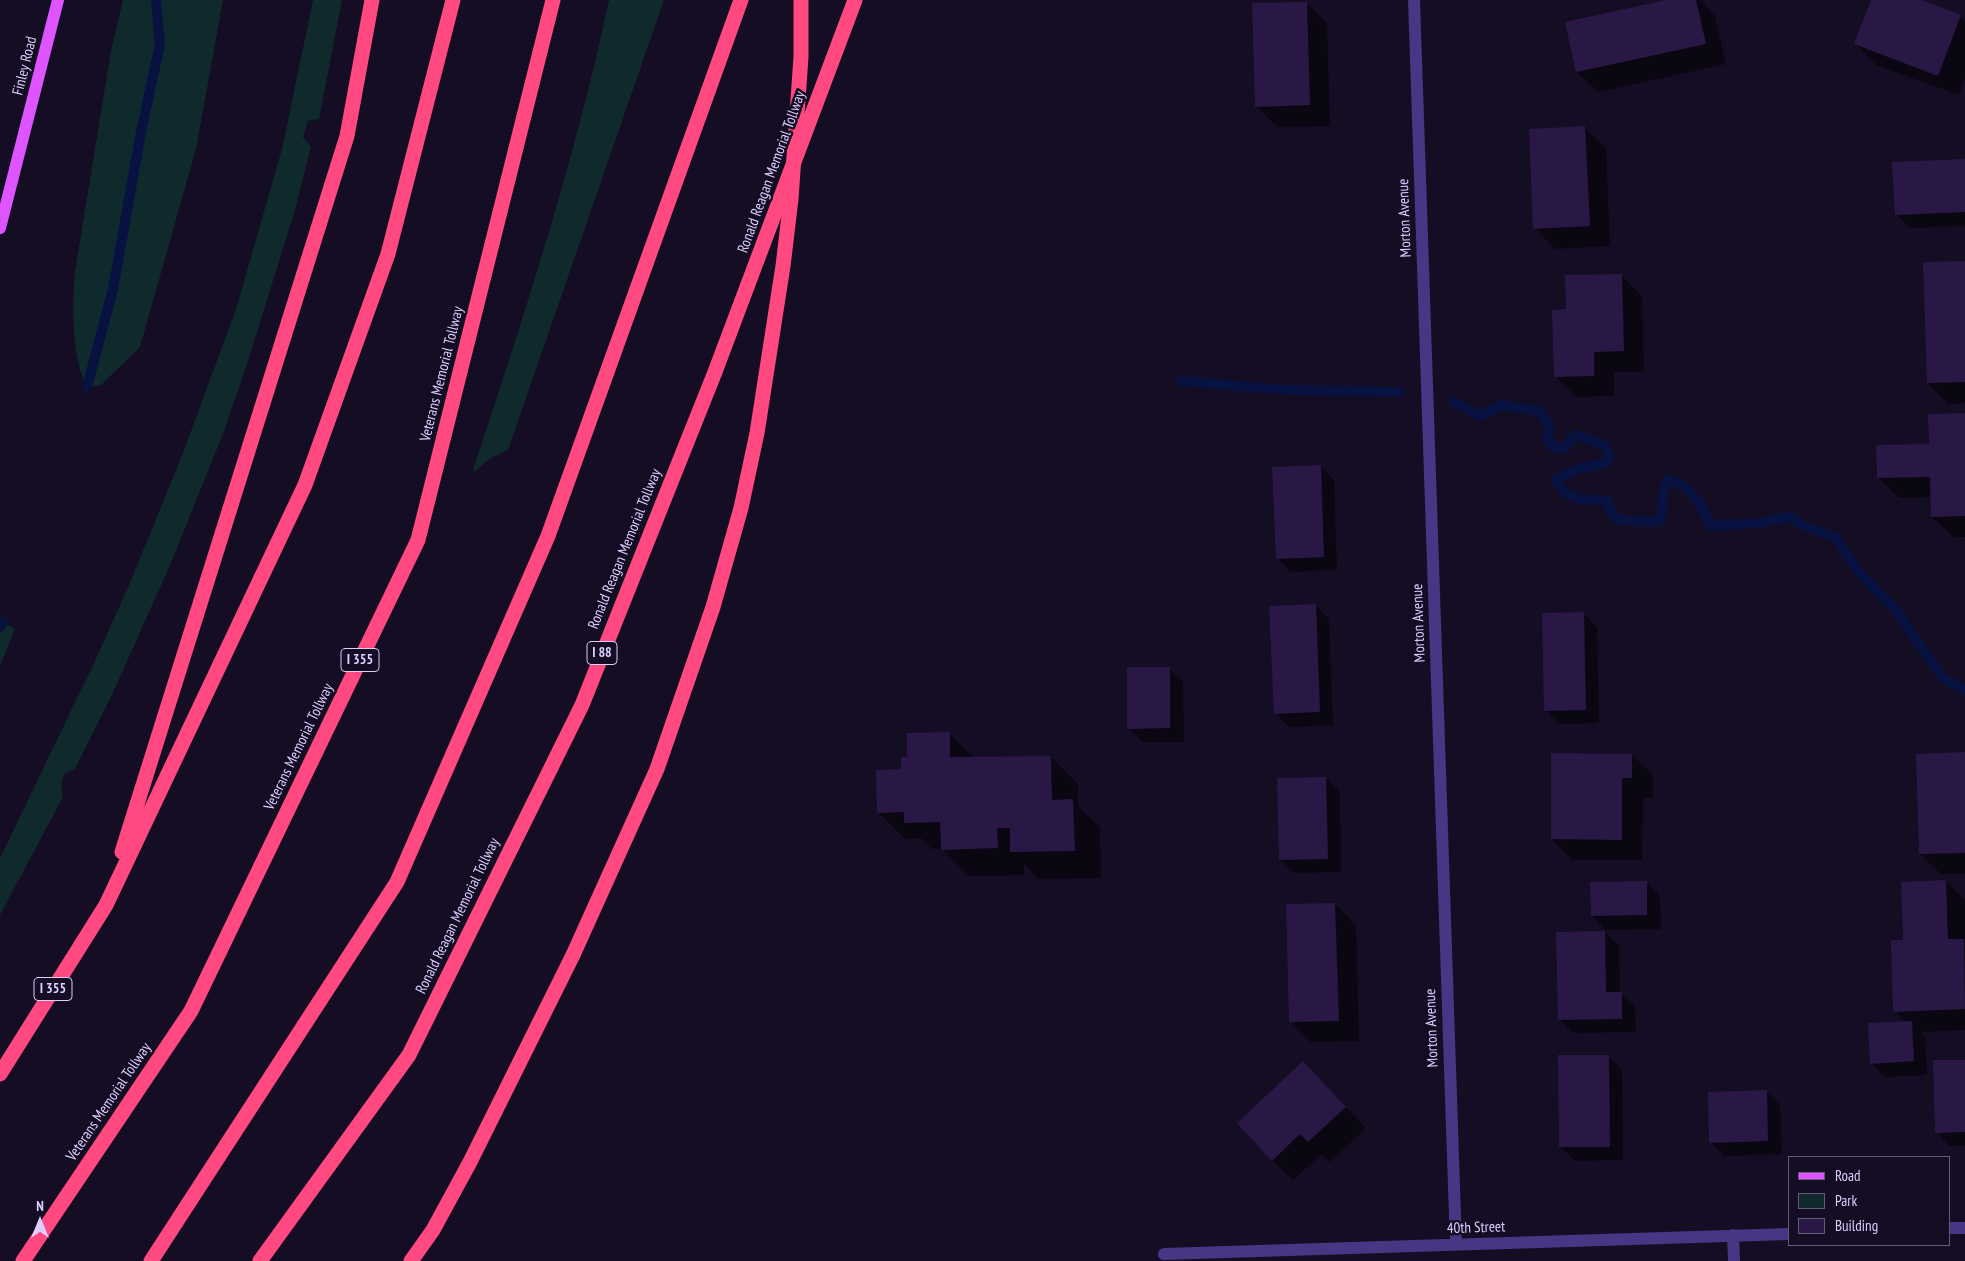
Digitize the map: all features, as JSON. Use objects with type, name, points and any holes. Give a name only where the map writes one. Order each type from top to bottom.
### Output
[{"type":"highway","points":[[106,905],[347,136],[372,0]]},
{"type":"highway","name":"I 355","points":[[0,1074],[106,905],[305,485],[388,254],[454,0]]},
{"type":"highway","name":"Veterans Memorial Tollway","points":[[23,1261],[192,1011],[418,540],[554,0]]},
{"type":"highway","points":[[151,1261],[397,882],[548,536],[740,0]]},
{"type":"highway","points":[[411,1261],[433,1230],[470,1162],[573,955],[657,769],[713,607],[741,508],[758,424],[786,247],[801,57],[801,0]]},
{"type":"highway","name":"Ronald Reagan Memorial Tollway","points":[[260,1261],[409,1054],[582,705],[715,372],[854,0]]},
{"type":"main road","name":"Finley Road","points":[[0,228],[58,0]]},
{"type":"street","name":"Morton Avenue","points":[[1414,0],[1456,1245]]},
{"type":"street","points":[[1950,1228],[1965,1228]]},
{"type":"street","name":"40th Street","points":[[1164,1254],[1788,1234]]},
{"type":"street","points":[[1733,1235],[1734,1261]]},
{"type":"green space","points":[[123,0],[223,0],[196,149],[140,347],[101,385],[87,387],[75,346],[73,299],[75,271],[111,51]]},
{"type":"green space","points":[[313,0],[342,0],[319,119],[308,121],[303,137],[311,147],[295,210],[248,361],[223,434],[171,563],[111,697],[75,769],[65,773],[61,784],[63,797],[0,915],[0,858],[94,663],[129,585],[183,453],[236,309],[282,149]]},
{"type":"green space","points":[[609,0],[664,0],[508,450],[489,459],[475,472],[473,470],[529,296],[581,119]]},
{"type":"green space","points":[[0,622],[15,629],[0,666]]},
{"type":"building","points":[[1666,0],[1696,0],[1706,44],[1576,72],[1565,22]]},
{"type":"building","points":[[1871,0],[1921,0],[1961,15],[1938,76],[1854,44]]},
{"type":"building","points":[[1307,2],[1310,105],[1255,107],[1252,3]]},
{"type":"building","points":[[1585,126],[1590,226],[1533,229],[1529,129]]},
{"type":"building","points":[[1965,159],[1965,212],[1895,215],[1892,162]]},
{"type":"building","points":[[1965,261],[1965,382],[1927,383],[1923,262]]},
{"type":"building","points":[[1622,274],[1624,351],[1594,352],[1594,376],[1554,377],[1552,310],[1566,309],[1565,275]]},
{"type":"building","points":[[1965,413],[1965,516],[1931,517],[1930,477],[1877,478],[1876,445],[1929,444],[1928,414]]},
{"type":"building","points":[[1321,465],[1324,557],[1276,559],[1272,467]]},
{"type":"building","points":[[1316,604],[1320,712],[1274,714],[1269,606]]},
{"type":"building","points":[[1584,612],[1586,710],[1544,711],[1542,613]]},
{"type":"building","points":[[1127,667],[1170,667],[1170,728],[1127,729]]},
{"type":"building","points":[[950,732],[950,757],[1051,756],[1052,800],[1073,799],[1075,851],[1010,852],[1010,828],[997,828],[998,848],[941,850],[940,822],[904,823],[904,812],[877,813],[876,770],[901,769],[901,757],[907,757],[907,733]]},
{"type":"building","points":[[1965,752],[1965,853],[1919,854],[1916,754]]},
{"type":"building","points":[[1551,753],[1632,754],[1632,778],[1622,778],[1622,840],[1551,839]]},
{"type":"building","points":[[1326,777],[1328,859],[1279,860],[1277,778]]},
{"type":"building","points":[[1946,880],[1948,939],[1964,939],[1965,1009],[1893,1012],[1891,940],[1903,940],[1901,882]]},
{"type":"building","points":[[1647,881],[1647,915],[1591,916],[1590,882]]},
{"type":"building","points":[[1335,903],[1339,1021],[1289,1022],[1286,904]]},
{"type":"building","points":[[1605,931],[1606,992],[1622,992],[1622,1019],[1558,1020],[1556,932]]},
{"type":"building","points":[[1912,1021],[1914,1061],[1870,1064],[1868,1023]]},
{"type":"building","points":[[1558,1055],[1609,1055],[1610,1147],[1559,1147]]},
{"type":"building","points":[[1933,1060],[1965,1060],[1965,1132],[1935,1133]]},
{"type":"building","points":[[1303,1061],[1346,1107],[1308,1142],[1300,1134],[1272,1161],[1237,1123]]},
{"type":"building","points":[[1767,1090],[1768,1141],[1709,1143],[1708,1092]]},
{"type":"waterway","points":[[87,387],[113,289],[141,132],[160,44],[156,0]]},
{"type":"waterway","points":[[1181,381],[1286,390],[1400,392]]},
{"type":"waterway","points":[[1454,402],[1481,416],[1501,405],[1540,411],[1550,427],[1547,438],[1554,448],[1564,448],[1576,435],[1605,445],[1609,454],[1607,463],[1580,468],[1557,479],[1564,492],[1570,496],[1608,501],[1611,513],[1618,520],[1658,522],[1662,514],[1663,492],[1668,479],[1683,486],[1695,498],[1711,526],[1757,523],[1791,517],[1804,526],[1835,537],[1857,570],[1895,609],[1943,678],[1965,690]]},
{"type":"waterway","points":[[0,627],[3,622]]}]
